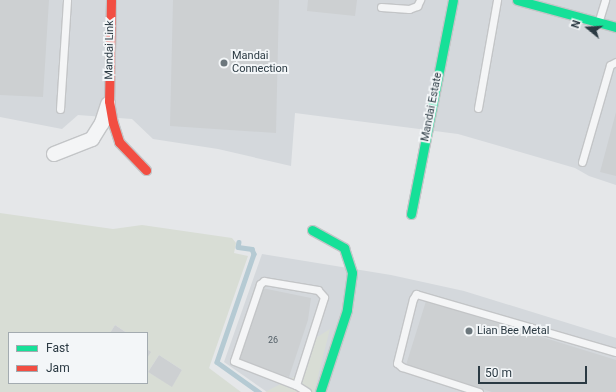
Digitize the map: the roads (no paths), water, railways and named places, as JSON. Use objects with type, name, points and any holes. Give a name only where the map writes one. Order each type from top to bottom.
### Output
[{"type":"street","name":"Mandai Link","points":[[111,0],[109,101],[119,142],[146,170]]},
{"type":"street","name":"Mandai Estate","points":[[411,214],[453,0]]},
{"type":"street","points":[[517,0],[616,27]]},
{"type":"street","name":"Mandai Link","points":[[54,154],[92,139],[102,123],[109,101]]},
{"type":"street","points":[[312,230],[344,248],[352,273],[347,310],[336,351],[320,392]]},
{"type":"lane","points":[[60,109],[67,0]]},
{"type":"lane","points":[[381,6],[409,9],[417,6],[420,0]]},
{"type":"lane","points":[[478,108],[497,0]]},
{"type":"lane","points":[[598,22],[605,0]]},
{"type":"lane","points":[[582,162],[609,68],[612,63],[616,62]]},
{"type":"lane","points":[[296,385],[324,297],[318,290],[264,281],[260,284],[234,361],[296,385],[307,392]]},
{"type":"lane","points":[[479,392],[402,367],[397,363],[412,299],[416,294],[616,352]]},
{"type":"waterway","points":[[239,242],[238,247],[252,249],[254,254],[217,362],[259,392]]},
{"type":"place","name":"Mandai Connection","points":[[224,63]]},
{"type":"place","name":"Lian Bee Metal","points":[[469,331]]}]
